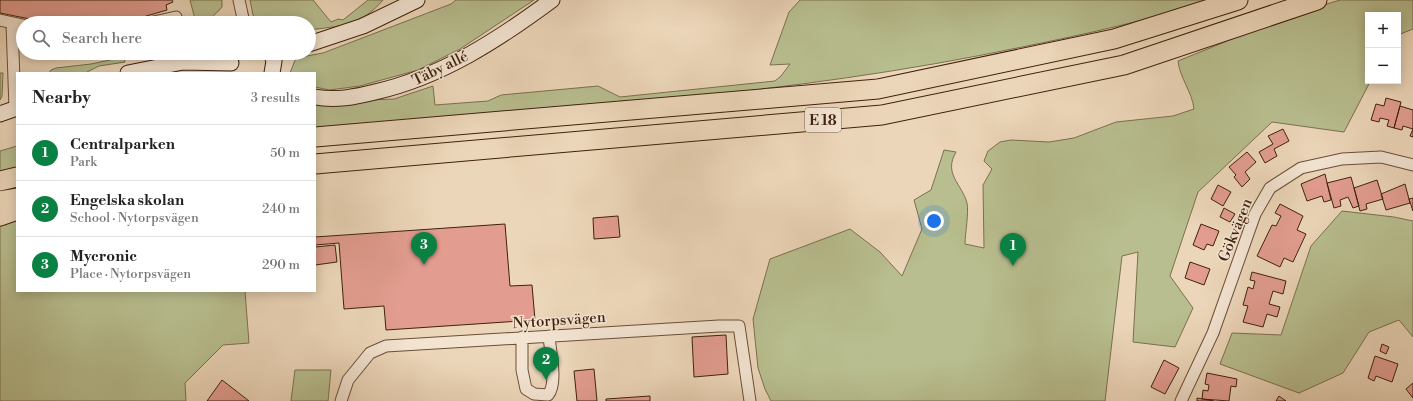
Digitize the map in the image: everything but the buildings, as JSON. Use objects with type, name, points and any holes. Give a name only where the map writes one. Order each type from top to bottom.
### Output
[{"type":"highway","name":"E 18","points":[[316,137],[878,89],[1114,39],[1238,0]]},
{"type":"highway","name":"E 18","points":[[316,164],[882,115],[1124,65],[1317,0]]},
{"type":"highway","points":[[0,181],[16,177]]},
{"type":"highway","points":[[0,201],[16,198]]},
{"type":"highway","points":[[0,216],[16,210]]},
{"type":"street","points":[[240,0],[243,16]]},
{"type":"street","name":"Täby allé","points":[[316,97],[338,99],[361,96],[401,86],[432,75],[472,54],[552,0]]},
{"type":"street","points":[[316,42],[363,26],[412,1]]},
{"type":"street","points":[[0,20],[16,24]]},
{"type":"street","points":[[0,114],[16,108],[12,24]]},
{"type":"street","points":[[272,72],[274,60]]},
{"type":"street","points":[[133,72],[183,62],[232,63]]},
{"type":"street","name":"Gökvägen","points":[[1181,401],[1213,333],[1255,214],[1270,188],[1301,168],[1342,159],[1381,157],[1413,165]]},
{"type":"street","name":"Nytorpsvägen","points":[[341,401],[348,380],[370,353],[386,346],[522,337],[739,326],[750,397]]},
{"type":"street","points":[[522,337],[522,370],[526,389],[534,394],[548,395],[552,390],[553,371],[549,336]]},
{"type":"green space","points":[[190,0],[222,0],[222,7],[214,16],[194,16]]},
{"type":"green space","points":[[250,0],[313,0],[331,22],[338,19],[343,20],[368,0],[383,0],[375,9],[358,20],[340,26],[316,29],[316,16],[253,15]]},
{"type":"green space","points":[[456,0],[534,0],[460,49],[418,70],[360,86],[329,90],[316,87],[316,72],[290,72],[295,60],[316,60],[316,54],[323,53],[451,4]]},
{"type":"green space","points":[[800,0],[1212,0],[1142,20],[1070,37],[934,64],[846,78],[758,90],[581,108],[316,130],[316,102],[394,99],[433,86],[435,105],[488,101],[501,95],[598,86],[620,97],[775,81],[790,64],[770,65],[789,12]]},
{"type":"green space","points":[[1340,0],[1413,0],[1413,29],[1401,34],[1401,12],[1365,12],[1365,84],[1369,84],[1344,132],[1272,122],[1198,192],[1170,276],[1193,308],[1175,347],[1133,342],[1138,252],[1122,256],[1105,401],[771,401],[758,368],[753,319],[770,259],[850,229],[880,252],[902,276],[922,229],[914,200],[931,190],[944,150],[956,152],[953,160],[952,173],[965,196],[967,203],[965,244],[984,248],[983,185],[992,169],[984,161],[988,151],[1000,142],[1011,140],[1049,142],[1074,138],[1116,122],[1173,116],[1194,109],[1191,96],[1181,74],[1178,61],[1291,15]]},
{"type":"green space","points":[[110,60],[125,60],[125,62],[99,66],[87,72],[50,72],[56,68]]},
{"type":"green space","points":[[0,73],[3,73],[2,96],[0,100]]},
{"type":"green space","points":[[16,146],[16,168],[0,172],[0,151]]},
{"type":"green space","points":[[1342,211],[1394,217],[1413,221],[1413,337],[1399,320],[1369,332],[1343,373],[1299,393],[1220,364],[1232,333],[1281,335],[1311,246]]},
{"type":"green space","points":[[16,219],[16,292],[245,292],[249,343],[223,345],[185,383],[186,401],[0,401],[0,224]]},
{"type":"green space","points":[[295,370],[331,370],[328,401],[291,401]]},
{"type":"place","name":"Mycronic","points":[[424,265]]},
{"type":"place","name":"Centralparken","points":[[1013,266]]},
{"type":"place","name":"Engelska skolan","points":[[546,380]]}]
